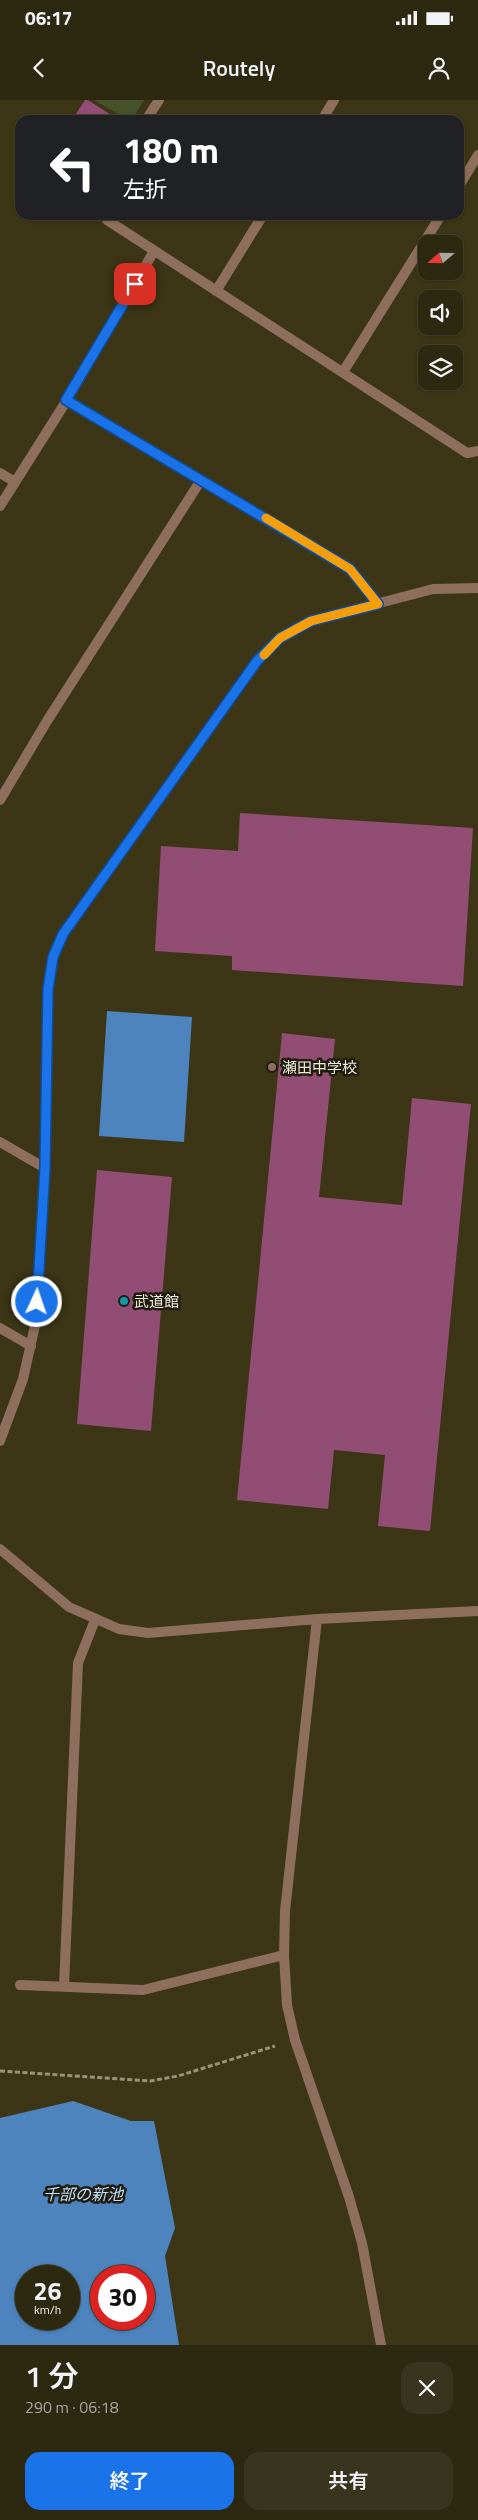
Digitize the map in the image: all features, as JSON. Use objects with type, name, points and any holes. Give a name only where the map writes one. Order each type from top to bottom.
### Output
[{"type":"street","points":[[149,115],[158,100]]},
{"type":"street","points":[[325,115],[334,100]]},
{"type":"street","points":[[464,178],[478,155]]},
{"type":"street","points":[[107,220],[467,453],[478,450]]},
{"type":"street","points":[[216,291],[260,220]]},
{"type":"street","points":[[343,372],[438,220]]},
{"type":"street","points":[[0,506],[66,400],[154,251]]},
{"type":"street","points":[[66,400],[350,569],[378,604]]},
{"type":"street","points":[[0,472],[15,482]]},
{"type":"street","points":[[0,800],[47,721],[200,480]]},
{"type":"street","points":[[0,1441],[23,1379],[36,1321],[45,1168],[48,989],[53,957],[63,934],[257,661],[280,638],[311,621],[433,589],[478,588]]},
{"type":"street","points":[[0,1142],[45,1168]]},
{"type":"street","points":[[0,1328],[31,1346]]},
{"type":"street","points":[[0,1549],[69,1607],[119,1630],[148,1633],[317,1619],[478,1611]]},
{"type":"street","points":[[317,1619],[285,1910],[284,1955],[287,2005],[295,2040],[355,2215],[381,2345]]},
{"type":"street","points":[[64,1986],[78,1664],[95,1620]]},
{"type":"street","points":[[20,1985],[143,1990],[284,1955]]},
{"type":"path","points":[[0,2071],[150,2081],[178,2076],[295,2040]]},
{"type":"green space","points":[[94,100],[144,100],[135,115],[120,115]]},
{"type":"water","points":[[107,1011],[192,1017],[184,1142],[99,1136]]},
{"type":"water","name":"千部の新池","points":[[73,2101],[131,2121],[154,2121],[175,2228],[165,2256],[179,2345],[0,2345],[0,2118]]},
{"type":"building","points":[[85,100],[88,100],[111,115],[75,115]]},
{"type":"building","points":[[240,813],[473,828],[463,986],[232,970],[232,956],[155,951],[161,846],[238,851]]},
{"type":"building","points":[[282,1033],[335,1039],[319,1197],[402,1205],[412,1098],[471,1104],[430,1531],[378,1526],[385,1455],[334,1450],[328,1509],[237,1500]]},
{"type":"building","name":"武道館","points":[[97,1170],[172,1177],[151,1431],[77,1424]]},
{"type":"slow traffic","points":[[264,655],[280,638],[311,621],[378,604],[350,569],[266,518]]},
{"type":"place","name":"瀬田中学校","points":[[272,1067]]},
{"type":"place","name":"武道館","points":[[124,1301]]},
{"type":"route","points":[[37,1302],[45,1168],[48,989],[53,957],[63,934],[257,661],[280,638],[311,621],[378,604],[350,569],[66,400],[135,284]]}]
